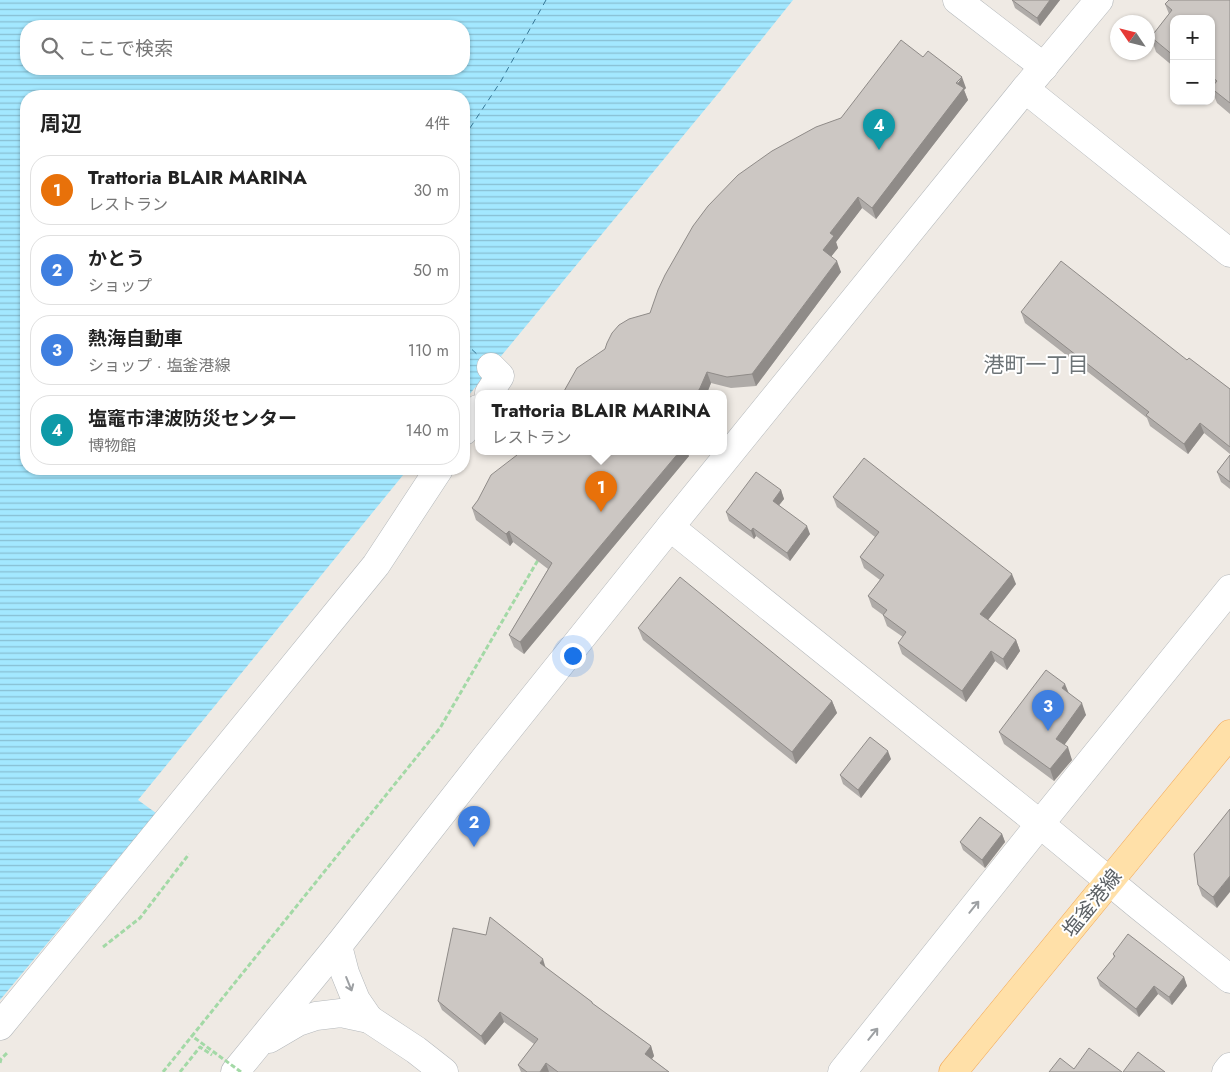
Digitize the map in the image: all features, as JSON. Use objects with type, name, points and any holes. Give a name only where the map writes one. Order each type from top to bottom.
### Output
[{"type":"main road","name":"塩釜港線","points":[[953,1072],[1230,734]]},
{"type":"street","points":[[957,0],[1044,67]]},
{"type":"street","points":[[235,1072],[338,946],[670,527],[1099,0]]},
{"type":"street","points":[[1025,89],[1230,253]]},
{"type":"street","points":[[0,1026],[376,566],[435,475]]},
{"type":"street","points":[[670,527],[1230,979]]},
{"type":"street","points":[[842,1072],[1230,589]]},
{"type":"street","points":[[338,946],[352,991],[369,1019]]},
{"type":"street","points":[[256,1047],[298,1022],[316,1016],[341,1013],[369,1019],[416,1050],[444,1072]]},
{"type":"street","points":[[1226,1072],[1230,1067]]},
{"type":"path","points":[[163,1072],[440,728],[538,560]]},
{"type":"path","points":[[192,1036],[241,1072]]},
{"type":"path","points":[[180,1072],[200,1047],[212,1055]]},
{"type":"water","points":[[0,0],[793,0],[470,394],[470,90],[20,90],[20,475],[403,475],[138,800],[156,813],[0,1000]]},
{"type":"building","points":[[1012,0],[1050,0],[1037,18]]},
{"type":"building","points":[[1169,0],[1230,0],[1230,103],[1215,91],[1215,83],[1217,81],[1215,79],[1215,15],[1170,15],[1170,53],[1155,40],[1155,32],[1172,10],[1165,4]]},
{"type":"building","points":[[901,40],[923,57],[928,51],[962,77],[956,83],[964,88],[872,208],[858,197],[830,233],[834,236],[823,250],[837,261],[752,374],[727,377],[707,372],[699,390],[565,390],[577,368],[605,349],[612,333],[619,325],[629,319],[650,313],[665,275],[693,226],[708,206],[738,175],[772,151],[816,127],[841,118]]},
{"type":"building","points":[[1061,261],[1187,360],[1189,358],[1230,389],[1230,447],[1200,423],[1184,444],[1146,415],[1149,412],[1021,312]]},
{"type":"building","points":[[517,455],[677,455],[520,642],[509,635],[552,563],[509,531],[506,534],[472,508],[491,475]]},
{"type":"building","points":[[1230,455],[1230,482],[1217,472]]},
{"type":"building","points":[[864,458],[1012,574],[980,614],[1016,640],[1003,659],[991,651],[962,691],[898,643],[906,632],[883,615],[887,610],[868,596],[884,575],[860,557],[879,532],[833,497]]},
{"type":"building","points":[[756,472],[781,490],[773,501],[807,526],[787,553],[753,528],[751,531],[726,512]]},
{"type":"building","points":[[680,577],[832,701],[792,752],[638,628]]},
{"type":"building","points":[[1046,670],[1065,684],[1062,688],[1082,703],[1056,739],[1068,747],[1050,769],[999,732]]},
{"type":"building","points":[[870,737],[888,751],[858,790],[840,775]]},
{"type":"building","points":[[1230,809],[1230,876],[1213,897],[1198,885],[1194,854]]},
{"type":"building","points":[[980,817],[1002,834],[982,860],[960,842]]},
{"type":"building","points":[[490,917],[543,959],[540,963],[651,1046],[645,1054],[669,1072],[558,1072],[546,1063],[540,1072],[527,1072],[518,1065],[538,1039],[500,1012],[481,1036],[438,1001],[453,928],[486,935]]},
{"type":"building","points":[[1128,934],[1184,977],[1169,997],[1154,986],[1136,1009],[1097,978],[1115,956],[1113,954]]},
{"type":"building","points":[[1089,1048],[1122,1072],[1049,1072],[1060,1058],[1074,1069]]},
{"type":"building","points":[[1138,1052],[1165,1072],[1123,1072]]},
{"type":"ferry route","points":[[470,128],[501,81],[546,0]]},
{"type":"ferry route","points":[[470,348],[481,358]]},
{"type":"place","name":"塩竈市津波防災センター","points":[[879,150]]},
{"type":"place","name":"Trattoria BLAIR MARINA","points":[[601,512]]},
{"type":"place","name":"熱海自動車","points":[[1048,731]]},
{"type":"place","name":"かとう","points":[[474,847]]},
{"type":"district","name":"港町一丁目","points":[[1036,365]]}]
